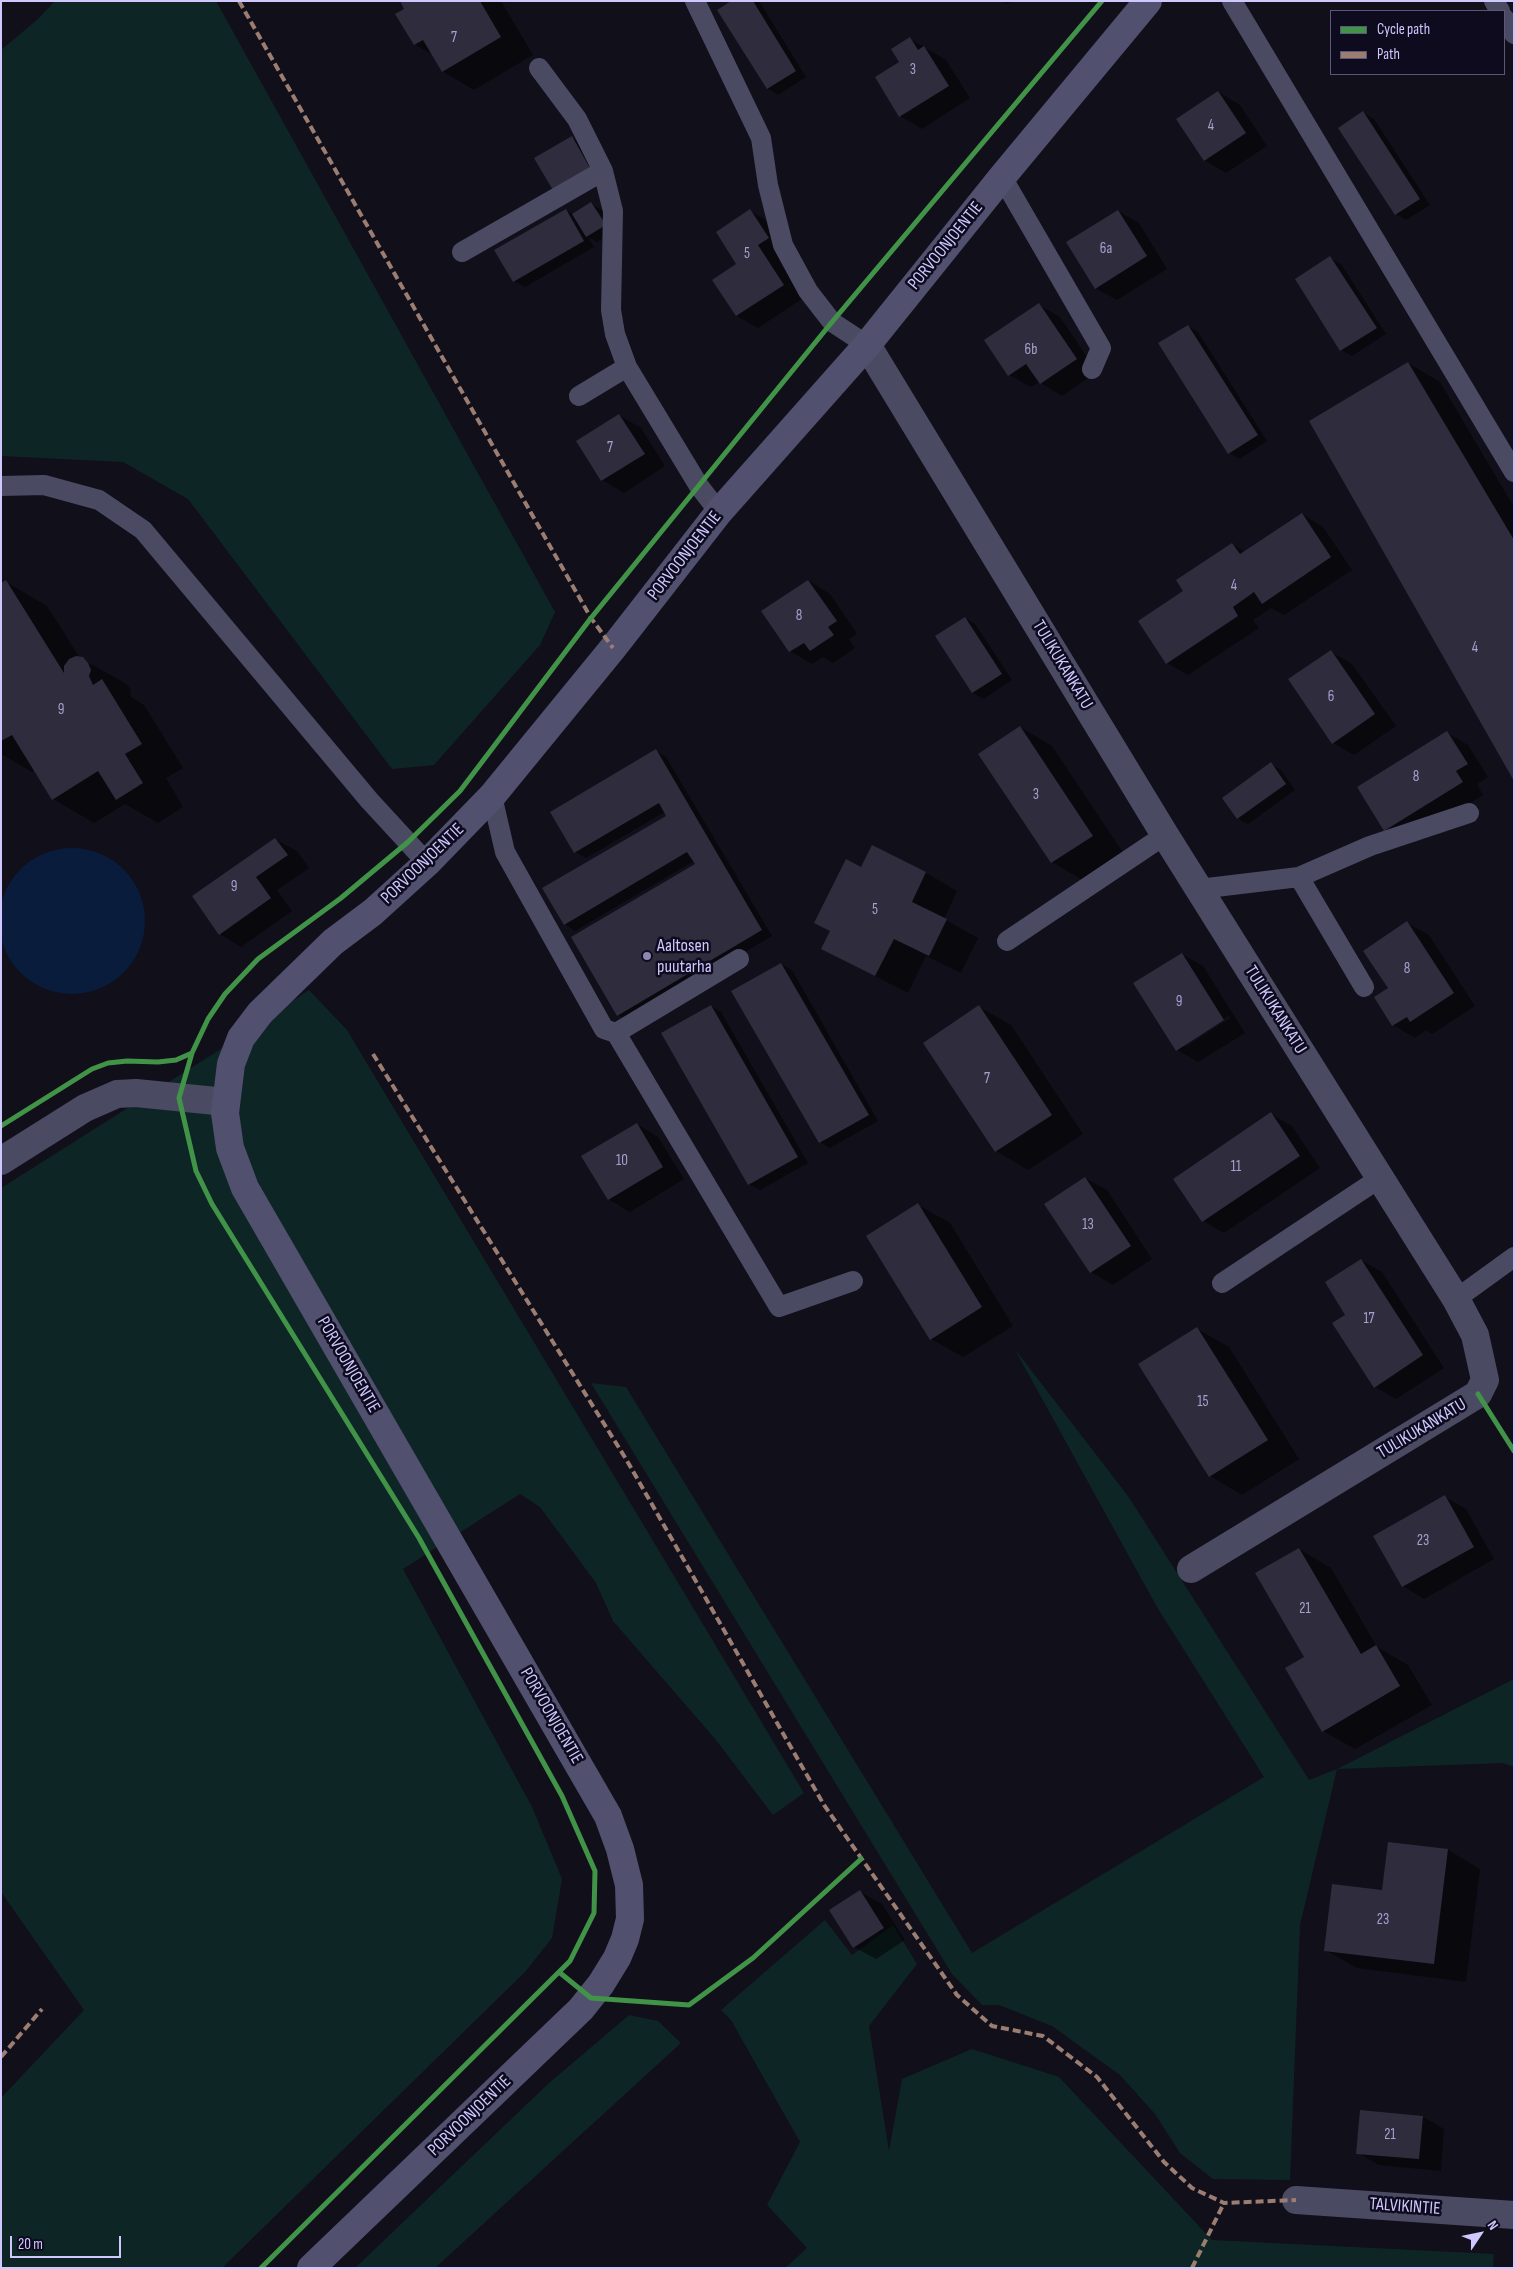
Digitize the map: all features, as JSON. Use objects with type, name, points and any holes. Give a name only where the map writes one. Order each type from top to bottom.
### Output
[{"type":"street","name":"PORVOONJOENTIE","points":[[311,2268],[581,2009],[602,1984],[617,1958],[625,1939],[630,1919],[629,1885],[620,1848],[608,1816],[245,1188],[230,1148],[225,1113],[231,1064],[241,1038],[260,1013],[333,942],[373,912],[426,863],[492,796],[613,648],[719,512],[867,345],[1002,177],[1148,1]]},
{"type":"street","name":"TULIKUKANKATU","points":[[867,345],[1165,835],[1456,1299],[1475,1335],[1485,1380],[1478,1394],[1191,1569]]},
{"type":"street","points":[[1,1161],[85,1108],[117,1094],[136,1093],[226,1102]]},
{"type":"street","name":"TALVIKINTIE","points":[[1296,2200],[1514,2215]]},
{"type":"lane","points":[[695,1],[761,138],[768,185],[784,245],[808,291],[832,322],[867,345]]},
{"type":"lane","points":[[1232,1],[1514,472]]},
{"type":"lane","points":[[1505,20],[1514,34]]},
{"type":"lane","points":[[539,68],[577,119],[603,171],[613,211],[610,310],[615,334],[627,367],[700,486],[719,512]]},
{"type":"lane","points":[[462,252],[603,171]]},
{"type":"lane","points":[[1002,177],[1101,348],[1092,369]]},
{"type":"lane","points":[[579,396],[627,367]]},
{"type":"lane","points":[[1,486],[44,485],[99,500],[143,530],[369,800],[426,863]]},
{"type":"lane","points":[[492,796],[505,852],[604,1029],[616,1033],[779,1307],[854,1281]]},
{"type":"lane","points":[[1199,889],[1299,877],[1370,846],[1469,813]]},
{"type":"lane","points":[[1007,942],[1165,835]]},
{"type":"lane","points":[[1299,877],[1364,987]]},
{"type":"lane","points":[[616,1033],[740,959]]},
{"type":"lane","points":[[1222,1283],[1380,1178]]},
{"type":"lane","points":[[1456,1299],[1514,1258]]},
{"type":"green space","points":[[55,1],[216,1],[555,612],[540,645],[434,765],[392,769],[188,499],[123,462],[1,456],[1,50],[38,19]]},
{"type":"green space","points":[[309,990],[347,1030],[804,1793],[773,1815],[716,1740],[613,1621],[596,1583],[540,1507],[520,1494],[403,1569],[532,1807],[562,1879],[552,1938],[525,1972],[222,2268],[1,2268],[1,2098],[84,2010],[1,1892],[1,1188],[213,1054]]},
{"type":"green space","points":[[1014,1348],[1128,1496],[1309,1780],[1337,1769],[1300,1925],[1290,2180],[1213,2179],[1180,2153],[1155,2114],[1120,2075],[1052,2026],[999,2005],[982,2005],[952,1974],[591,1383],[626,1387],[972,1953],[1264,1777],[1157,1607]]},
{"type":"green space","points":[[1514,1679],[1514,1767],[1503,1763],[1337,1769]]},
{"type":"green space","points":[[825,1920],[852,1955],[893,1925],[917,1964],[869,2026],[889,2151],[902,2079],[972,2049],[1059,2077],[1212,2240],[1494,2254],[1493,2268],[785,2268],[807,2248],[767,2205],[800,2142],[731,2020],[721,2010]]},
{"type":"green space","points":[[629,2015],[658,2021],[681,2043],[435,2268],[355,2268],[548,2084]]},
{"type":"water","points":[[72,848],[100,853],[124,869],[140,893],[145,921],[140,949],[124,973],[100,989],[72,994],[44,989],[20,973],[4,949],[-1,921],[4,893],[20,869],[44,853]]},
{"type":"building","points":[[400,1],[480,1],[501,37],[442,72],[423,40],[414,45],[395,14],[404,9]]},
{"type":"building","points":[[731,1],[753,1],[796,71],[767,89],[717,10]]},
{"type":"building","points":[[910,37],[918,50],[924,46],[949,86],[899,117],[875,77],[899,62],[891,49]]},
{"type":"building","points":[[1218,91],[1246,133],[1204,161],[1176,119]]},
{"type":"building","points":[[1363,111],[1420,199],[1395,215],[1338,128]]},
{"type":"building","points":[[572,136],[591,170],[554,192],[534,158]]},
{"type":"building","points":[[591,202],[606,225],[586,237],[572,214]]},
{"type":"building","points":[[566,209],[584,241],[513,282],[494,250]]},
{"type":"building","points":[[750,209],[769,238],[758,245],[784,285],[736,316],[712,280],[736,264],[716,232]]},
{"type":"building","points":[[1118,210],[1147,256],[1095,289],[1066,242]]},
{"type":"building","points":[[1330,256],[1377,328],[1340,351],[1295,279]]},
{"type":"building","points":[[1039,303],[1077,359],[1040,384],[1026,364],[1008,376],[984,340]]},
{"type":"building","points":[[1188,325],[1258,435],[1228,454],[1158,343]]},
{"type":"building","points":[[1408,362],[1514,540],[1514,781],[1309,421]]},
{"type":"building","points":[[619,414],[645,454],[601,481],[576,441]]},
{"type":"building","points":[[1302,513],[1331,557],[1262,604],[1254,592],[1233,607],[1238,616],[1166,664],[1138,621],[1183,591],[1176,580],[1232,543],[1240,554]]},
{"type":"building","points":[[6,580],[64,673],[64,666],[69,659],[76,656],[83,657],[91,670],[89,676],[93,685],[102,679],[142,744],[125,754],[143,783],[116,800],[98,771],[52,800],[12,735],[1,741],[1,583]]},
{"type":"building","points":[[808,580],[837,621],[828,627],[834,635],[810,651],[804,643],[789,652],[761,611]]},
{"type":"building","points":[[965,617],[1002,674],[972,693],[935,636]]},
{"type":"building","points":[[1331,650],[1375,714],[1332,744],[1288,679]]},
{"type":"building","points":[[1020,726],[1093,836],[1051,863],[978,754]]},
{"type":"building","points":[[1447,731],[1468,764],[1456,771],[1463,782],[1384,831],[1357,787]]},
{"type":"building","points":[[656,749],[762,930],[617,1016],[571,937],[695,864],[687,852],[564,925],[542,888],[666,816],[659,803],[574,853],[550,812]]},
{"type":"building","points":[[1271,762],[1286,784],[1237,819],[1222,798]]},
{"type":"building","points":[[275,838],[288,855],[256,877],[271,898],[219,935],[192,896]]},
{"type":"building","points":[[872,845],[926,872],[912,902],[947,919],[929,956],[894,939],[875,976],[821,949],[830,931],[814,923],[846,859],[861,867]]},
{"type":"building","points":[[1407,921],[1454,993],[1410,1022],[1407,1017],[1392,1026],[1374,997],[1388,988],[1363,951]]},
{"type":"building","points":[[1182,953],[1224,1020],[1176,1051],[1133,983]]},
{"type":"building","points":[[781,963],[869,1115],[819,1143],[731,991]]},
{"type":"building","points":[[711,1005],[798,1157],[748,1185],[661,1033]]},
{"type":"building","points":[[979,1005],[1052,1115],[995,1152],[923,1043]]},
{"type":"building","points":[[1271,1112],[1300,1156],[1202,1222],[1173,1179]]},
{"type":"building","points":[[637,1123],[663,1167],[608,1200],[581,1156]]},
{"type":"building","points":[[1085,1177],[1131,1246],[1090,1273],[1044,1204]]},
{"type":"building","points":[[918,1203],[982,1307],[930,1340],[866,1236]]},
{"type":"building","points":[[1361,1259],[1423,1355],[1374,1388],[1332,1323],[1345,1315],[1325,1282]]},
{"type":"building","points":[[1197,1327],[1268,1440],[1209,1477],[1138,1364]]},
{"type":"building","points":[[1445,1495],[1474,1547],[1402,1587],[1373,1536]]},
{"type":"building","points":[[1299,1548],[1361,1654],[1376,1645],[1400,1686],[1322,1732],[1285,1668],[1304,1657],[1255,1573]]},
{"type":"building","points":[[1388,1842],[1448,1849],[1434,1964],[1324,1951],[1332,1884],[1382,1890]]},
{"type":"building","points":[[860,1890],[884,1928],[853,1948],[829,1910]]},
{"type":"building","points":[[1360,2110],[1423,2116],[1419,2159],[1356,2154]]},
{"type":"marked path","points":[[239,1],[591,618],[613,648]]},
{"type":"marked path","points":[[373,1054],[626,1459],[824,1805],[957,1995],[992,2026],[1043,2036],[1097,2077],[1164,2162],[1192,2188],[1224,2203],[1296,2200]]},
{"type":"marked path","points":[[1,2057],[42,2009]]},
{"type":"marked path","points":[[1192,2268],[1224,2203]]},
{"type":"cycle path","points":[[261,2268],[570,1961],[594,1913],[595,1871],[562,1796],[419,1538],[212,1204],[196,1171],[179,1098],[192,1053],[208,1019],[225,994],[258,959],[341,898],[408,842],[460,791],[591,618],[832,322],[1102,1]]},
{"type":"cycle path","points":[[1,1126],[92,1069],[108,1063],[176,1060],[192,1053]]},
{"type":"cycle path","points":[[1478,1394],[1514,1451]]},
{"type":"cycle path","points":[[559,1972],[591,1998],[689,2005],[753,1958],[861,1859]]},
{"type":"place","name":"Aaltosen puutarha","points":[[647,956]]}]
